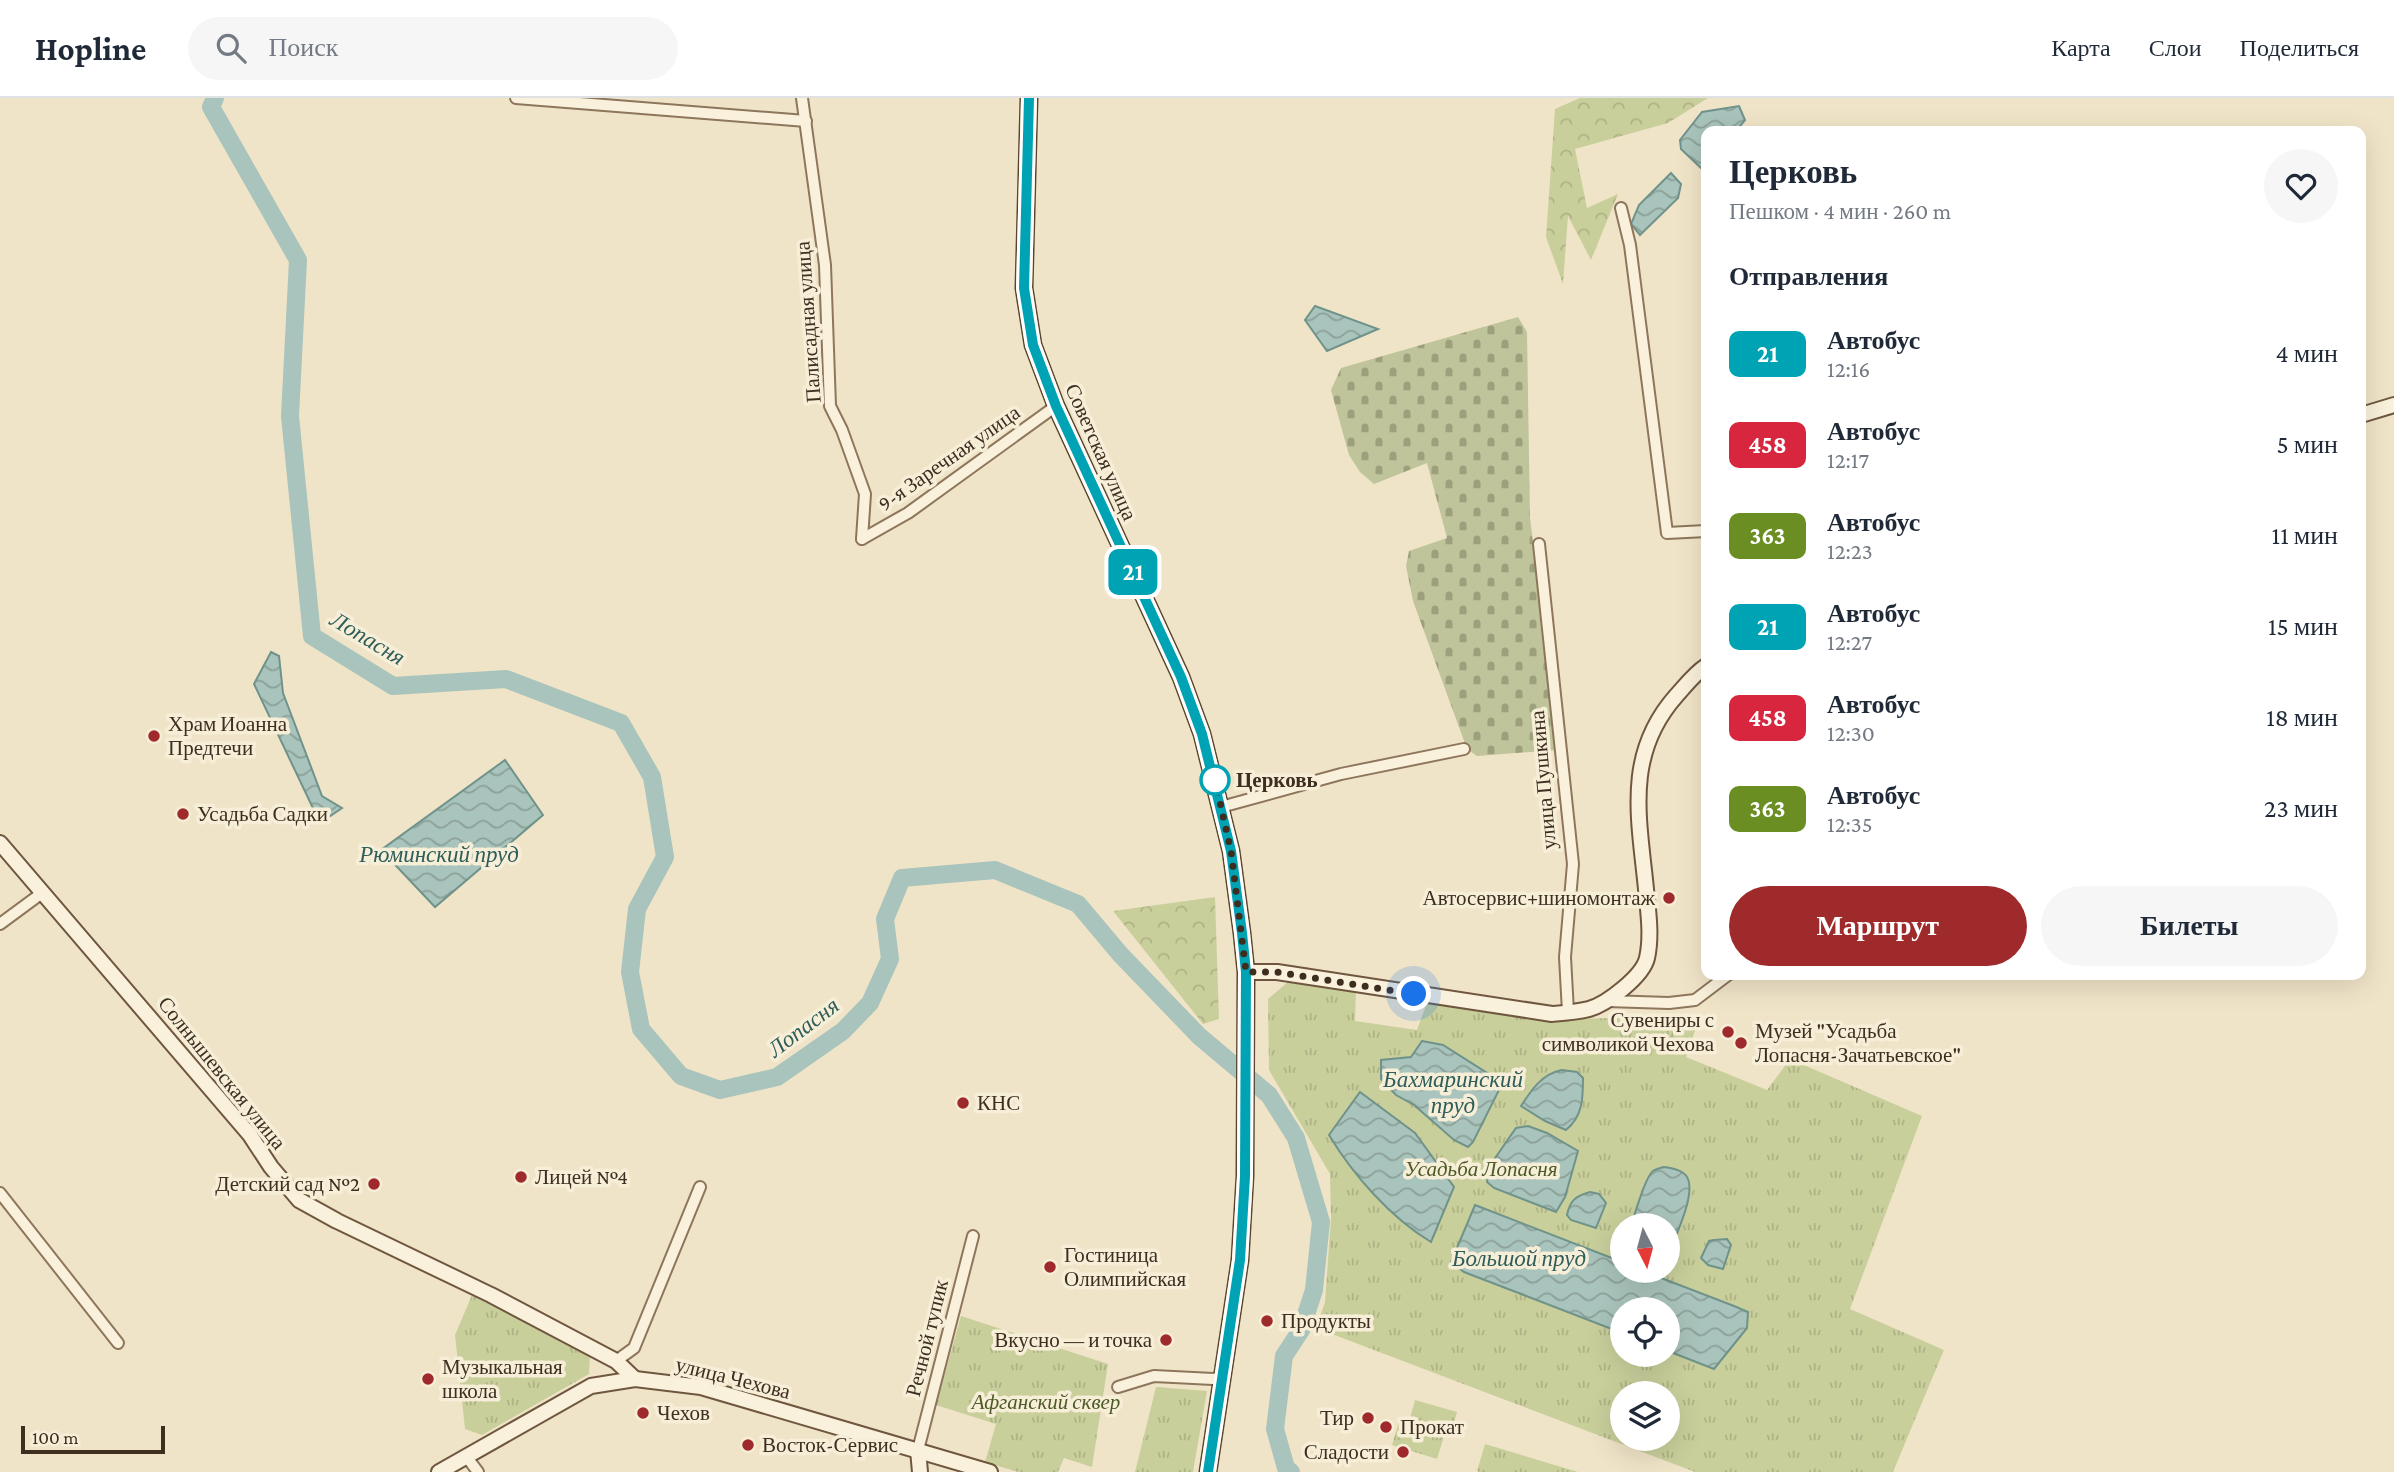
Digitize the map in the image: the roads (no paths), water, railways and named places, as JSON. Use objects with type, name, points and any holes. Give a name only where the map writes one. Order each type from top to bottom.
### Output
[{"type":"main road","name":"Советская улица","points":[[1029,98],[1024,288],[1033,345],[1056,406],[1181,677],[1202,734],[1231,851],[1246,972],[1245,1176],[1240,1260],[1208,1472]]},
{"type":"main road","points":[[2366,413],[2394,405]]},
{"type":"main road","points":[[1246,972],[1277,972],[1552,1014],[1590,1009],[1607,1001],[1631,981],[1647,960],[1649,919],[1637,805],[1640,765],[1651,733],[1669,704],[1701,669]]},
{"type":"main road","name":"Солнышевская улица","points":[[0,843],[250,1135],[271,1167],[299,1200],[491,1295],[616,1361],[635,1379]]},
{"type":"main road","name":"улица Чехова","points":[[439,1472],[591,1386],[635,1379],[701,1387],[990,1472]]},
{"type":"main road","points":[[918,1450],[920,1472]]},
{"type":"street","points":[[516,98],[806,121]]},
{"type":"street","name":"Палисадная улица","points":[[802,98],[825,265],[831,406],[865,494],[862,539]]},
{"type":"street","points":[[1621,208],[1630,245],[1667,533],[1701,531]]},
{"type":"street","name":"9-я Заречная улица","points":[[862,539],[908,513],[1056,406]]},
{"type":"street","name":"улица Пушкина","points":[[1539,544],[1573,864],[1565,957],[1567,1013]]},
{"type":"street","points":[[1221,807],[1341,774],[1464,749]]},
{"type":"street","points":[[0,924],[42,893]]},
{"type":"street","points":[[1607,1001],[1669,1003],[1695,1000],[1721,980]]},
{"type":"street","points":[[616,1361],[634,1348],[700,1187]]},
{"type":"street","points":[[0,1193],[118,1343]]},
{"type":"street","name":"Речной тупик","points":[[918,1450],[973,1236]]},
{"type":"street","points":[[1118,1387],[1154,1376],[1213,1379],[1223,1377]]},
{"type":"street","points":[[466,1456],[478,1472]]},
{"type":"water","points":[[1739,106],[1745,120],[1740,126],[1701,126],[1701,168],[1681,149],[1680,140],[1702,112]]},
{"type":"water","points":[[1671,173],[1681,184],[1678,198],[1640,235],[1631,224],[1639,205]]},
{"type":"water","points":[[1315,306],[1378,329],[1327,351],[1305,320]]},
{"type":"water","points":[[271,652],[279,656],[283,693],[322,796],[342,808],[320,823],[254,684]]},
{"type":"water","name":"Рюминский пруд","points":[[505,760],[543,815],[435,907],[381,850]]},
{"type":"water","name":"Бахмаринский пруд","points":[[1422,1041],[1443,1045],[1495,1078],[1499,1090],[1468,1147],[1454,1140],[1414,1105],[1396,1095],[1381,1079],[1381,1060],[1411,1057]]},
{"type":"water","points":[[1562,1070],[1577,1072],[1583,1078],[1579,1113],[1566,1130],[1521,1106],[1543,1079]]},
{"type":"water","points":[[1360,1092],[1415,1133],[1454,1187],[1431,1242],[1387,1208],[1349,1165],[1329,1135]]},
{"type":"water","points":[[1528,1126],[1547,1133],[1578,1151],[1565,1197],[1556,1212],[1494,1188],[1487,1182],[1491,1164],[1516,1128]]},
{"type":"water","points":[[1664,1167],[1678,1170],[1688,1179],[1689,1196],[1680,1225],[1680,1213],[1636,1213],[1647,1180],[1654,1170]]},
{"type":"water","points":[[1590,1192],[1599,1194],[1606,1203],[1596,1228],[1571,1220],[1567,1215],[1574,1199]]},
{"type":"water","name":"Большой пруд","points":[[1475,1205],[1610,1257],[1610,1283],[1674,1283],[1748,1312],[1747,1328],[1714,1369],[1680,1356],[1680,1297],[1610,1297],[1610,1328],[1464,1272],[1451,1262]]},
{"type":"water","points":[[1727,1239],[1731,1245],[1723,1269],[1708,1265],[1701,1258],[1709,1241]]},
{"type":"waterway","name":"Лопасня","points":[[215,98],[211,107],[298,260],[290,416],[312,636],[393,686],[506,679],[621,723],[652,777],[665,857],[637,909],[630,972],[641,1029],[681,1076],[720,1090],[777,1077],[843,1031],[870,1003],[890,959],[885,919],[902,878],[995,870],[1078,904],[1120,954],[1199,1036],[1269,1095],[1296,1138],[1321,1222],[1314,1290],[1301,1330],[1284,1356],[1275,1429],[1286,1468],[1291,1472]]},
{"type":"place","name":"Храм Иоанна Предтечи","points":[[154,736]]},
{"type":"place","name":"Церковь","points":[[1215,780]]},
{"type":"place","name":"Усадьба Садки","points":[[183,814]]},
{"type":"place","name":"Автосервис+шиномонтаж","points":[[1669,898]]},
{"type":"place","name":"Сувениры с символикой Чехова","points":[[1728,1032]]},
{"type":"place","name":"Музей \"Усадьба Лопасня-Зачатьевское\"","points":[[1741,1043]]},
{"type":"place","name":"КНС","points":[[963,1103]]},
{"type":"place","name":"Лицей №4","points":[[521,1177]]},
{"type":"place","name":"Детский сад №2","points":[[374,1184]]},
{"type":"place","name":"Гостиница Олимпийская","points":[[1050,1267]]},
{"type":"place","name":"Продукты","points":[[1267,1321]]},
{"type":"place","name":"Вкусно — и точка","points":[[1166,1340]]},
{"type":"place","name":"Музыкальная школа","points":[[428,1379]]},
{"type":"place","name":"Чехов","points":[[643,1413]]},
{"type":"place","name":"Тир","points":[[1368,1418]]},
{"type":"place","name":"Прокат","points":[[1386,1427]]},
{"type":"place","name":"Восток-Сервис","points":[[748,1445]]},
{"type":"place","name":"Сладости","points":[[1403,1452]]},
{"type":"park label","name":"Усадьба Лопасня","points":[[1481,1169]]},
{"type":"park label","name":"Афганский сквер","points":[[1046,1402]]}]
